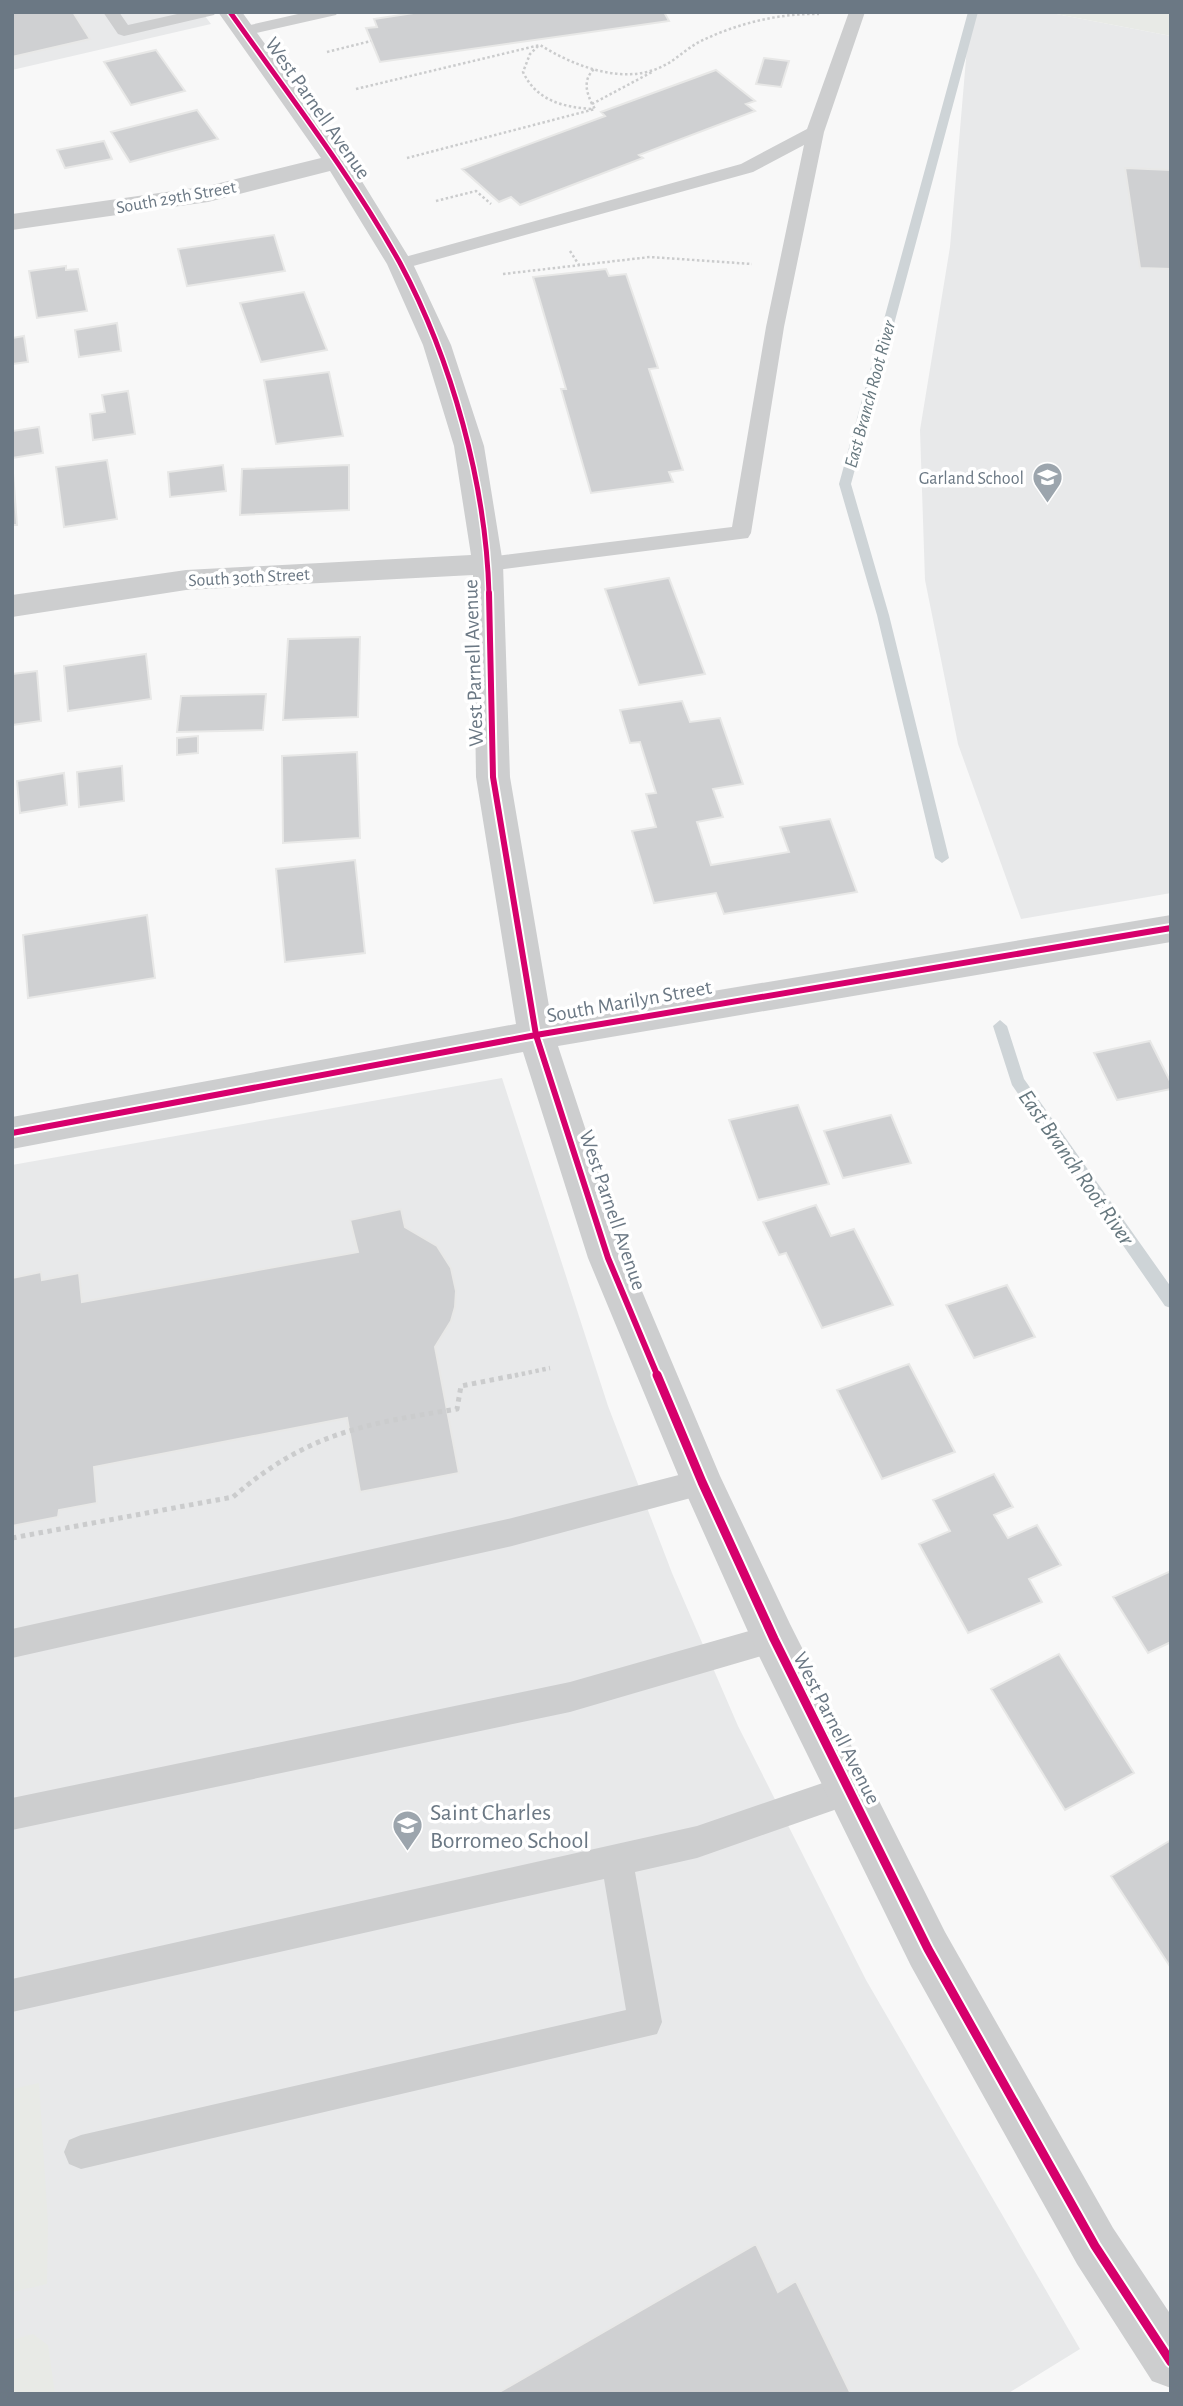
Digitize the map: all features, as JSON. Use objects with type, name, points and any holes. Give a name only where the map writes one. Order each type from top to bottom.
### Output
[{"type":"street","name":"West Parnell Avenue","points":[[237,22],[338,162],[400,264],[437,345],[469,446],[488,564],[494,777],[536,1035],[608,1258],[702,1482],[774,1639],[934,1961],[1095,2246],[1171,2362]]},
{"type":"street","name":"South 29th Street","points":[[12,222],[208,194],[338,162]]},
{"type":"street","name":"South 30th Street","points":[[12,606],[186,580],[488,564]]},
{"type":"street","name":"South Marilyn Street","points":[[12,1133],[536,1035],[1171,928]]},
{"type":"lane","points":[[111,12],[124,31],[208,12]]},
{"type":"lane","points":[[237,22],[330,12]]},
{"type":"lane","points":[[488,564],[741,533],[815,132],[856,15]]},
{"type":"lane","points":[[400,264],[747,168],[815,132]]},
{"type":"lane","points":[[12,1644],[512,1532],[702,1482]]},
{"type":"lane","points":[[12,1814],[570,1697],[774,1639]]},
{"type":"lane","points":[[12,1996],[696,1842],[849,1790]]},
{"type":"lane","points":[[81,2152],[645,2022],[617,1859]]},
{"type":"path","points":[[592,104],[655,70],[699,42],[783,16],[802,13],[856,15]]},
{"type":"path","points":[[327,52],[371,41]]},
{"type":"path","points":[[356,89],[540,45],[556,55],[594,69],[617,72],[655,70]]},
{"type":"path","points":[[540,45],[525,63],[523,72],[533,90],[560,104],[595,109]]},
{"type":"path","points":[[594,69],[584,82],[595,109]]},
{"type":"path","points":[[407,158],[595,109]]},
{"type":"path","points":[[502,274],[650,257],[788,267]]},
{"type":"path","points":[[12,1538],[233,1497],[258,1472],[315,1440],[349,1429],[457,1409],[461,1386],[550,1368]]},
{"type":"shaded area","points":[[12,12],[202,12],[211,24],[12,70]]},
{"type":"shaded area","name":"Garland School","points":[[970,12],[1046,12],[1171,36],[1171,893],[1021,919],[958,744],[925,580],[920,430],[950,247]]},
{"type":"shaded area","points":[[1046,12],[1171,12],[1171,36]]},
{"type":"shaded area","name":"Saint Charles Borromeo School","points":[[502,1078],[608,1406],[672,1573],[738,1726],[866,1980],[1080,2349],[1007,2394],[12,2394],[12,1165]]},
{"type":"shaded area","points":[[39,2083],[48,2223],[47,2284],[12,2292],[12,2089]]},
{"type":"shaded area","points":[[33,2334],[48,2345],[55,2394],[12,2394],[12,2340]]},
{"type":"building","points":[[12,12],[73,12],[90,39],[12,57]]},
{"type":"building","points":[[420,12],[664,12],[669,21],[380,62],[366,28],[377,27],[374,19]]},
{"type":"building","points":[[156,50],[185,91],[131,105],[104,62]]},
{"type":"building","points":[[764,58],[789,61],[781,87],[756,84]]},
{"type":"building","points":[[716,70],[755,101],[746,104],[755,111],[639,155],[643,158],[520,205],[511,197],[499,202],[462,169],[605,116],[601,112]]},
{"type":"building","points":[[197,110],[218,139],[130,162],[111,132]]},
{"type":"building","points":[[104,141],[112,159],[65,168],[57,150]]},
{"type":"building","points":[[1125,168],[1171,170],[1171,269],[1140,268]]},
{"type":"building","points":[[274,235],[285,271],[187,286],[178,249]]},
{"type":"building","points":[[66,266],[66,270],[78,269],[87,311],[37,318],[29,271]]},
{"type":"building","points":[[606,269],[609,276],[626,274],[658,368],[649,369],[683,470],[669,472],[673,482],[591,493],[561,389],[566,389],[533,277]]},
{"type":"building","points":[[304,292],[327,350],[261,362],[240,303]]},
{"type":"building","points":[[117,323],[121,351],[79,357],[75,330]]},
{"type":"building","points":[[24,336],[28,362],[12,364],[12,338]]},
{"type":"building","points":[[329,372],[343,436],[276,444],[264,380]]},
{"type":"building","points":[[128,391],[135,434],[93,440],[90,414],[105,412],[102,395]]},
{"type":"building","points":[[39,427],[43,453],[12,458],[12,431]]},
{"type":"building","points":[[107,460],[117,519],[64,527],[56,467]]},
{"type":"building","points":[[223,465],[226,491],[170,497],[168,472]]},
{"type":"building","points":[[349,465],[349,510],[240,515],[242,469]]},
{"type":"building","points":[[13,473],[17,525],[12,525]]},
{"type":"building","points":[[669,578],[705,674],[639,685],[605,589]]},
{"type":"building","points":[[360,637],[358,717],[283,720],[288,639]]},
{"type":"building","points":[[146,654],[151,699],[68,711],[64,666]]},
{"type":"building","points":[[37,671],[41,721],[12,725],[12,674]]},
{"type":"building","points":[[266,694],[263,730],[177,732],[181,696]]},
{"type":"building","points":[[682,701],[690,722],[720,718],[743,784],[713,789],[723,817],[697,822],[711,865],[789,852],[780,827],[830,819],[857,892],[724,914],[716,893],[654,903],[632,831],[656,827],[646,794],[656,793],[640,742],[630,743],[620,710]]},
{"type":"building","points":[[198,736],[198,753],[177,755],[177,738]]},
{"type":"building","points":[[357,752],[360,838],[283,843],[282,756]]},
{"type":"building","points":[[122,766],[124,801],[79,807],[77,772]]},
{"type":"building","points":[[64,773],[67,805],[20,813],[17,781]]},
{"type":"building","points":[[355,860],[365,953],[285,962],[276,869]]},
{"type":"building","points":[[147,915],[155,978],[28,998],[23,935]]},
{"type":"building","points":[[1150,1041],[1171,1083],[1171,1089],[1117,1100],[1094,1053]]},
{"type":"building","points":[[798,1105],[829,1184],[758,1200],[729,1120]]},
{"type":"building","points":[[891,1115],[911,1163],[843,1178],[824,1131]]},
{"type":"building","points":[[816,1205],[831,1236],[854,1229],[893,1305],[822,1328],[786,1253],[779,1255],[763,1222]]},
{"type":"building","points":[[401,1209],[405,1227],[437,1246],[451,1268],[456,1291],[455,1307],[451,1321],[435,1347],[459,1473],[360,1492],[347,1418],[94,1467],[97,1503],[59,1510],[58,1517],[12,1526],[12,1278],[41,1272],[42,1280],[79,1273],[82,1302],[358,1252],[350,1220]]},
{"type":"building","points":[[1007,1285],[1035,1337],[974,1358],[946,1305]]},
{"type":"building","points":[[909,1364],[955,1452],[882,1479],[837,1390]]},
{"type":"building","points":[[994,1474],[1013,1507],[994,1515],[1008,1538],[1037,1525],[1061,1565],[1029,1579],[1042,1602],[968,1633],[919,1544],[950,1531],[933,1500]]},
{"type":"building","points":[[1171,1571],[1171,1642],[1148,1653],[1113,1597]]},
{"type":"building","points":[[1059,1654],[1134,1773],[1065,1810],[991,1689]]},
{"type":"building","points":[[1171,1840],[1171,1968],[1111,1876]]},
{"type":"building","points":[[756,2244],[778,2292],[796,2281],[851,2394],[496,2394]]},
{"type":"waterway","name":"East Branch Root River","points":[[942,858],[883,615],[845,484],[973,12]]},
{"type":"waterway","name":"East Branch Root River","points":[[1000,1026],[1017,1081],[1171,1301]]},
{"type":"cycle path","points":[[230,12],[337,162],[400,264],[437,345],[469,446],[488,564],[493,777],[525,971],[536,1035],[608,1258],[702,1482],[774,1639],[928,1949],[1095,2246],[1171,2362]]},
{"type":"cycle path","points":[[12,1133],[536,1035],[1171,928]]},
{"type":"place","name":"Garland School","points":[[1047,505]]},
{"type":"place","name":"Saint Charles Borromeo School","points":[[407,1853]]}]
